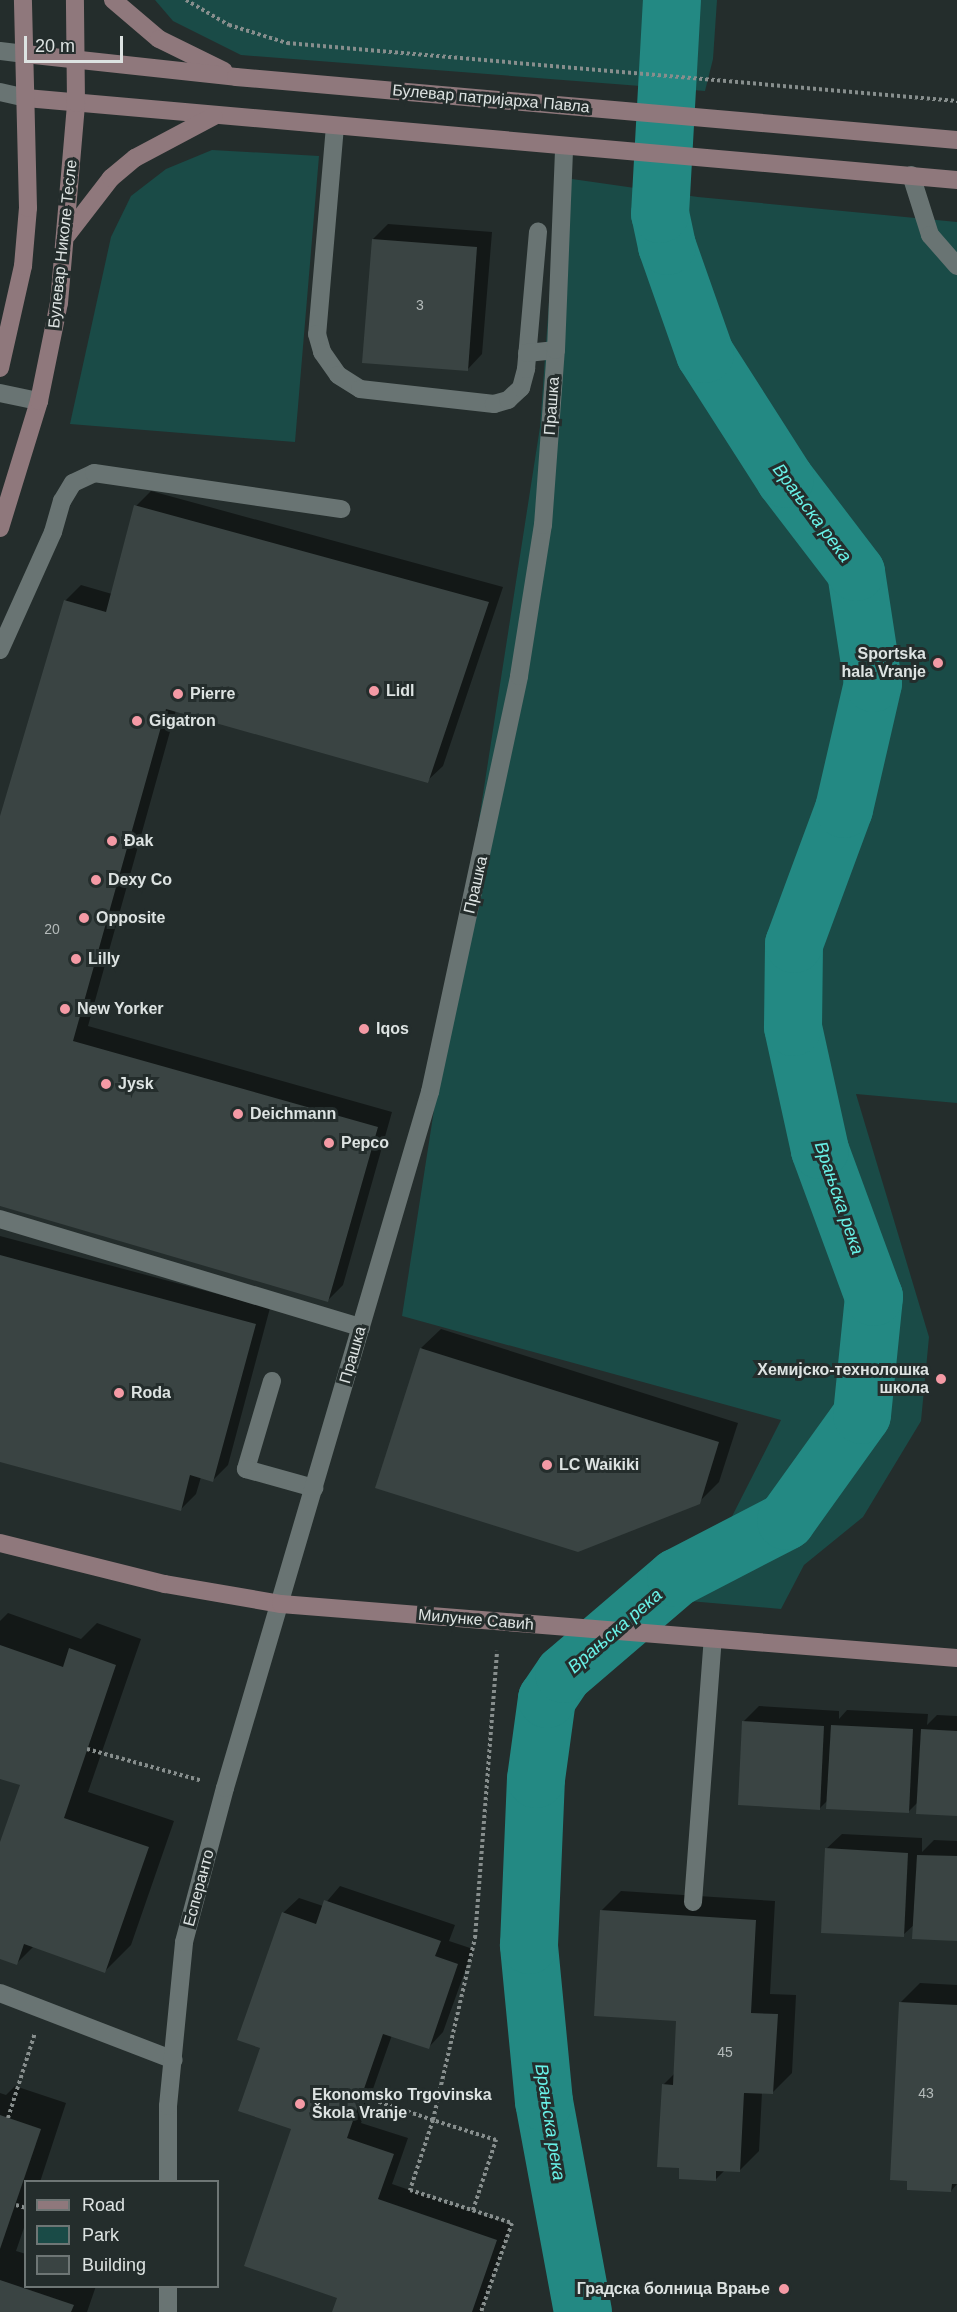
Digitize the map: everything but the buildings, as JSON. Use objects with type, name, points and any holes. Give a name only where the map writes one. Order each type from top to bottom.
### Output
[{"type":"main road","points":[[0,368],[23,266],[28,208],[23,0]]},
{"type":"main road","name":"Булевар Николе Тесле","points":[[0,528],[39,401],[59,303],[76,103],[75,0]]},
{"type":"main road","points":[[112,0],[159,39],[236,77]]},
{"type":"main road","name":"Булевар патријарха Павла","points":[[25,54],[236,77],[957,140]]},
{"type":"main road","points":[[26,98],[957,180]]},
{"type":"main road","points":[[66,235],[111,178],[135,158],[215,115]]},
{"type":"main road","name":"Милунке Савић","points":[[0,1543],[165,1584],[281,1604],[957,1658]]},
{"type":"street","points":[[0,51],[25,54]]},
{"type":"street","points":[[0,92],[26,98]]},
{"type":"street","points":[[335,126],[316,334],[322,352],[338,375],[360,389],[494,404],[508,400],[520,388],[527,353],[538,232]]},
{"type":"street","name":"Прашка","points":[[281,1604],[430,1092],[492,815],[543,525],[556,350],[564,147]]},
{"type":"street","points":[[911,175],[930,235],[957,266]]},
{"type":"street","points":[[527,353],[556,350]]},
{"type":"street","points":[[0,393],[39,401]]},
{"type":"street","points":[[0,650],[53,532],[62,501],[73,483],[94,473],[341,509]]},
{"type":"street","points":[[0,1219],[361,1327]]},
{"type":"street","points":[[272,1381],[246,1469],[314,1488]]},
{"type":"street","name":"Есперанто","points":[[168,2180],[168,2106],[184,1942],[225,1788],[281,1604]]},
{"type":"street","points":[[693,1902],[713,1639]]},
{"type":"street","points":[[0,1993],[174,2060]]},
{"type":"street","points":[[168,2288],[168,2312]]},
{"type":"path","points":[[186,0],[229,25],[287,43],[957,101]]},
{"type":"path","points":[[481,2312],[512,2223],[410,2190],[433,2120],[475,1938],[497,1652]]},
{"type":"path","points":[[87,1749],[225,1788]]},
{"type":"path","points":[[8,2118],[42,2010]]},
{"type":"path","points":[[362,2096],[496,2140],[473,2210]]},
{"type":"path","points":[[15,2205],[24,2207]]},
{"type":"green space","points":[[155,0],[717,0],[713,59],[705,91],[241,55],[173,21]]},
{"type":"green space","points":[[212,150],[319,156],[295,442],[70,424],[111,237],[131,196],[166,169]]},
{"type":"green space","points":[[558,177],[698,197],[957,222],[957,1103],[856,1094],[929,1337],[921,1421],[863,1517],[804,1565],[781,1609],[689,1601],[781,1420],[402,1316],[540,427]]},
{"type":"waterway","name":"Врањска река","points":[[583,2312],[544,2102],[529,1945],[536,1779],[547,1699],[564,1674],[676,1578],[786,1521],[862,1415],[874,1297],[820,1150],[793,1027],[794,944],[844,809],[873,683],[856,572],[785,479],[705,354],[667,246],[660,214],[672,0]]},
{"type":"place","name":"Sportska hala Vranje","points":[[938,663]]},
{"type":"place","name":"Lidl","points":[[374,691]]},
{"type":"place","name":"Pierre","points":[[178,694]]},
{"type":"place","name":"Gigatron","points":[[137,721]]},
{"type":"place","name":"Đak","points":[[112,841]]},
{"type":"place","name":"Dexy Co","points":[[96,880]]},
{"type":"place","name":"Opposite","points":[[84,918]]},
{"type":"place","name":"Lilly","points":[[76,959]]},
{"type":"place","name":"New Yorker","points":[[65,1009]]},
{"type":"place","name":"Iqos","points":[[364,1029]]},
{"type":"place","name":"Jysk","points":[[106,1084]]},
{"type":"place","name":"Deichmann","points":[[238,1114]]},
{"type":"place","name":"Pepco","points":[[329,1143]]},
{"type":"place","name":"Хемијско-технолошка школа","points":[[941,1379]]},
{"type":"place","name":"Roda","points":[[119,1393]]},
{"type":"place","name":"LC Waikiki","points":[[547,1465]]},
{"type":"place","name":"Ekonomsko Trgovinska Škola Vranje","points":[[300,2104]]},
{"type":"place","name":"Градска болница Врање","points":[[784,2289]]}]
